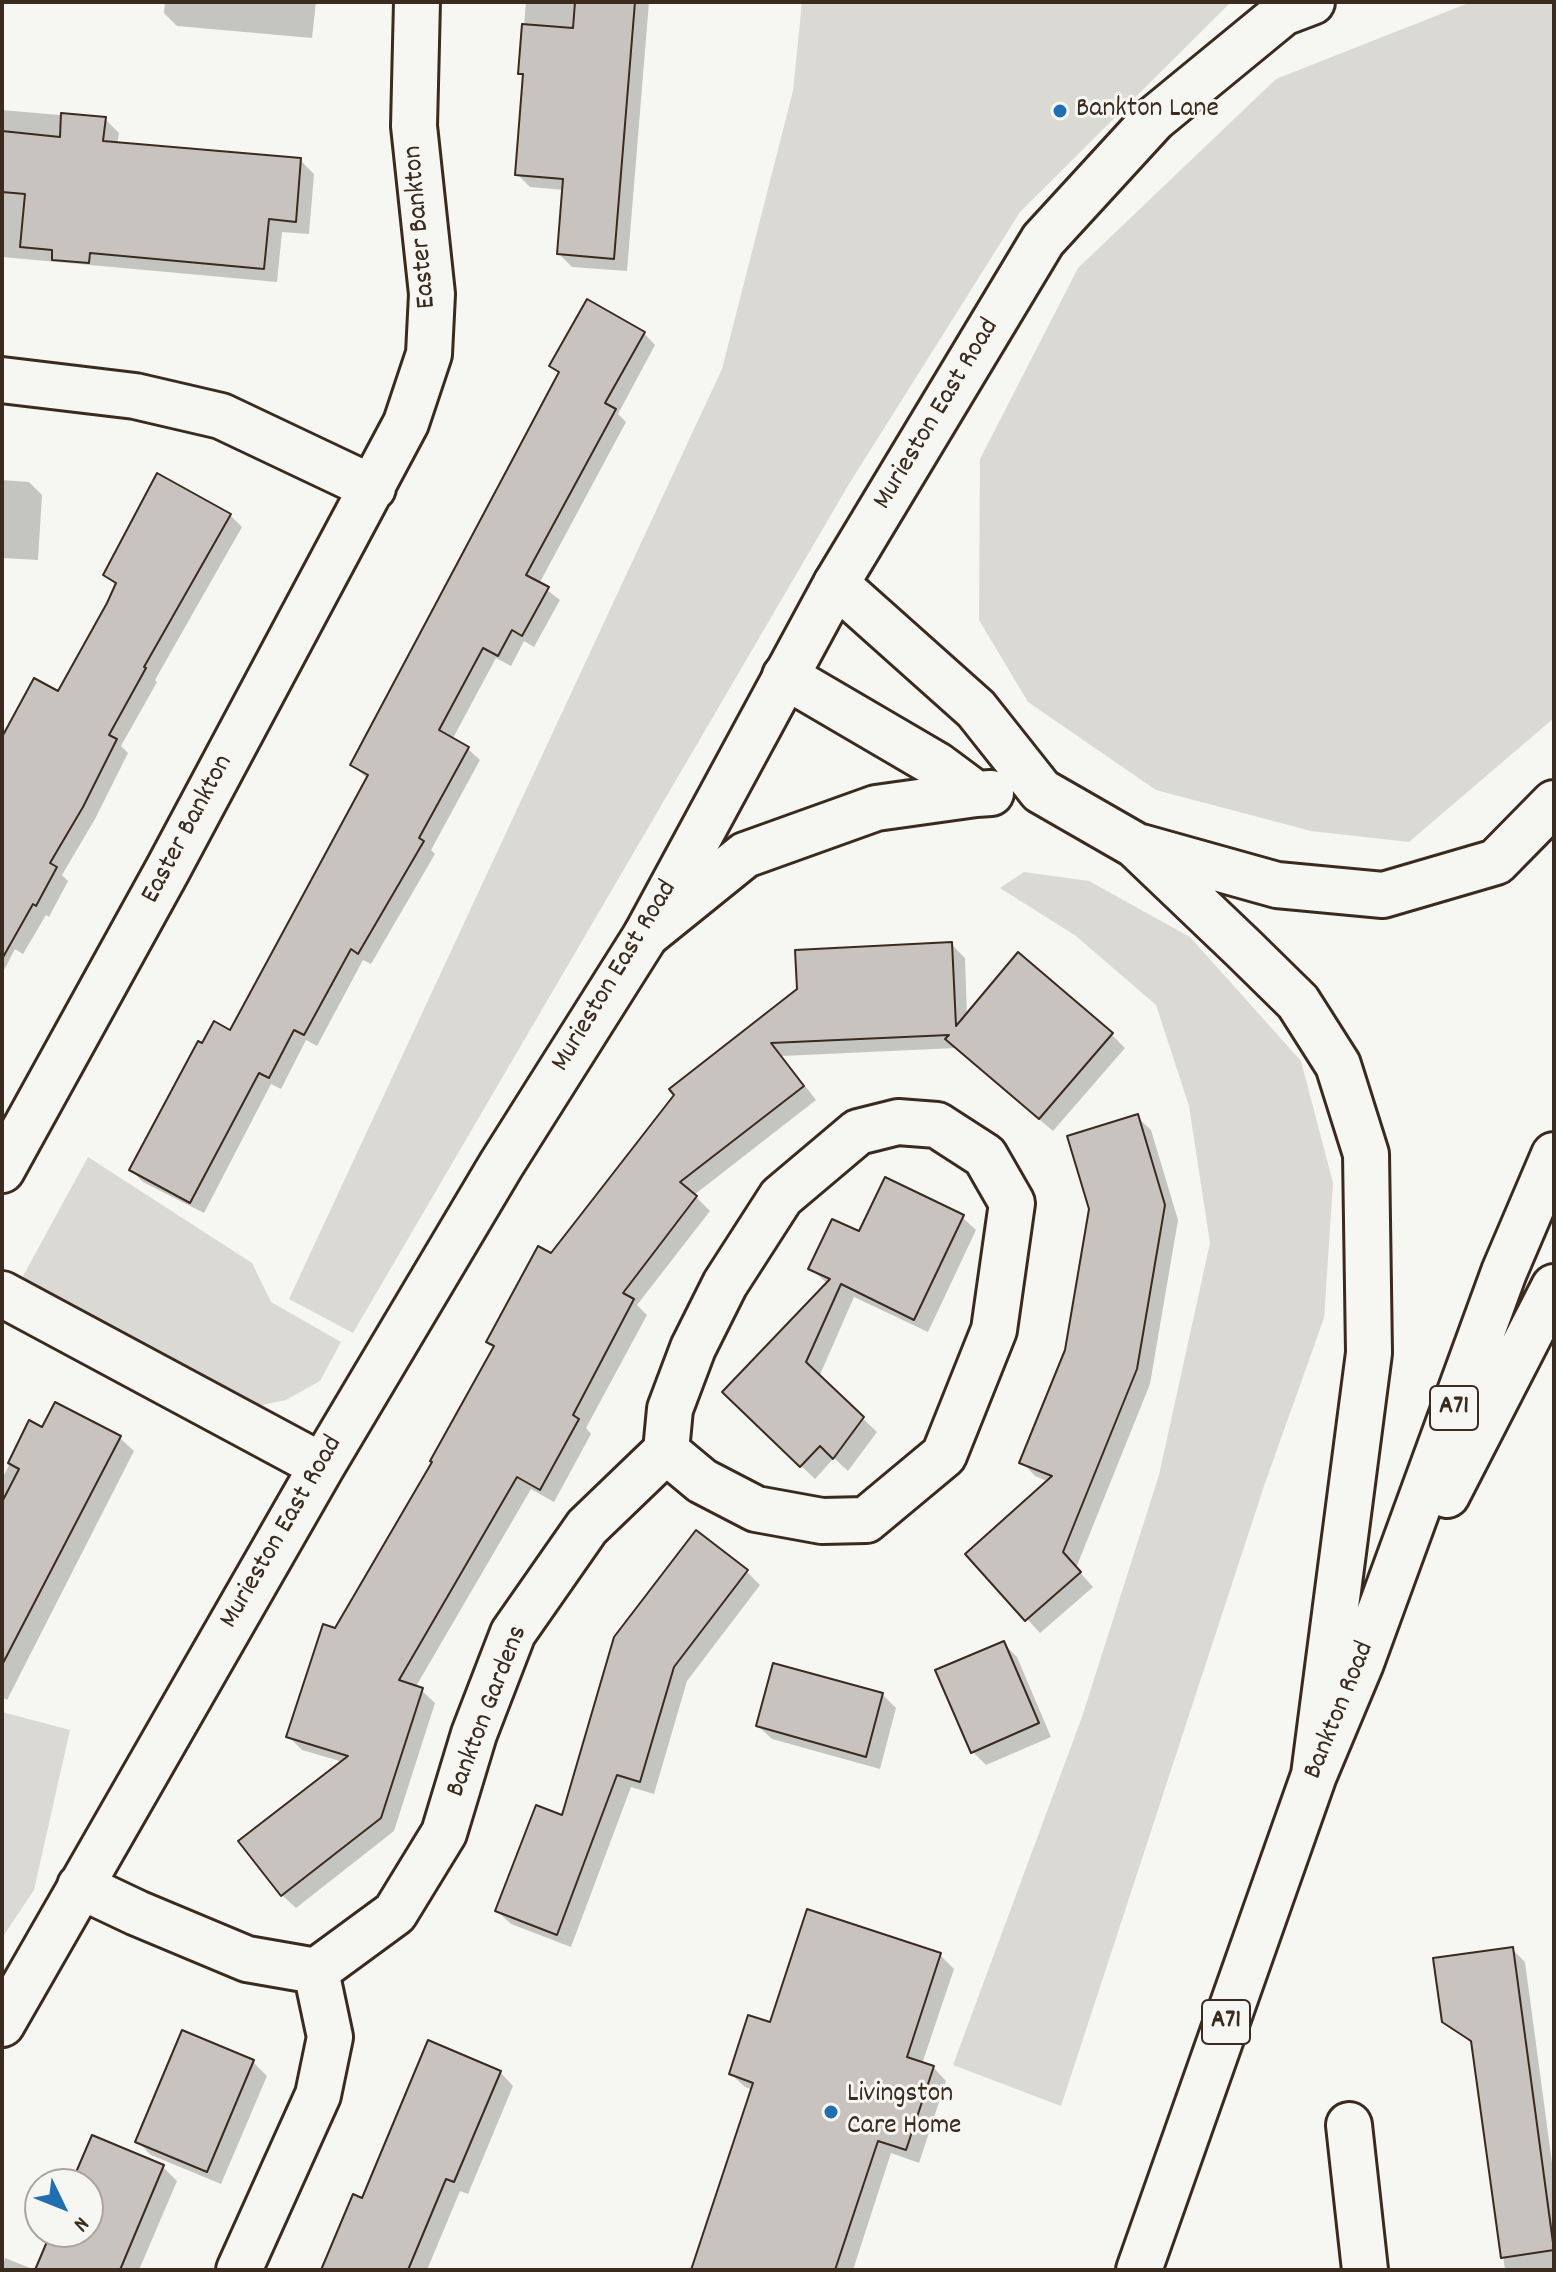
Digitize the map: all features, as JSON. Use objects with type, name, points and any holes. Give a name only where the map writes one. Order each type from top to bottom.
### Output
[{"type":"street","name":"Easter Bankton","points":[[2,1170],[168,869],[406,423],[429,354],[432,294],[414,126],[417,2]]},
{"type":"street","name":"Murieston East Road","points":[[2,2024],[322,1466],[501,1165],[646,935],[836,584],[1043,240],[1154,119],[1291,6]]},
{"type":"street","points":[[2,380],[135,396],[221,416],[373,488]]},
{"type":"street","points":[[836,584],[976,709],[1041,791],[1135,845],[1298,1002],[1338,1065],[1366,1154],[1369,1353],[1314,1775]]},
{"type":"street","points":[[785,676],[937,765],[976,794]]},
{"type":"street","points":[[646,935],[745,855],[876,808],[976,794],[1041,791]]},
{"type":"street","points":[[1135,845],[1277,885],[1383,895],[1496,862],[1554,803]]},
{"type":"street","points":[[898,1122],[937,1125],[985,1156],[1012,1203],[994,1330],[944,1455],[866,1520],[822,1521],[756,1509],[702,1481],[666,1451],[670,1409],[693,1348],[725,1284],[781,1197],[858,1132],[898,1122]]},
{"type":"street","name":"Bankton Road","points":[[1139,2270],[1314,1775],[1361,1663],[1504,1272],[1554,1155]]},
{"type":"street","points":[[1361,1663],[1554,1287]]},
{"type":"street","points":[[5,1303],[322,1466]]},
{"type":"street","name":"Bankton Gardens","points":[[316,1971],[395,1913],[444,1833],[474,1734],[513,1633],[587,1527],[666,1451]]},
{"type":"street","points":[[80,1886],[247,1959],[316,1971],[330,2037],[318,2095],[239,2270]]},
{"type":"street","points":[[1349,2125],[1365,2270]]},
{"type":"shaded area","points":[[802,2],[1231,2],[1020,212],[849,484],[353,1333],[289,1299],[722,369],[793,91]]},
{"type":"shaded area","points":[[1471,2],[1554,2],[1554,718],[1409,842],[1311,831],[1156,790],[1028,702],[979,620],[980,459],[1078,268],[1276,79]]},
{"type":"shaded area","points":[[1024,872],[1089,881],[1190,937],[1301,1061],[1333,1183],[1324,1318],[1264,1486],[1061,2106],[953,2065],[1082,1717],[1159,1475],[1210,1243],[1189,1106],[1156,1005],[1076,936],[1000,888]]},
{"type":"shaded area","points":[[88,1157],[252,1263],[271,1302],[341,1342],[320,1381],[286,1400],[243,1409],[35,1294],[23,1276]]},
{"type":"shaded area","points":[[2,1712],[70,1730],[34,1890],[2,1938]]},
{"type":"building","points":[[575,2],[635,2],[614,259],[557,254],[563,179],[515,175],[523,74],[518,74],[522,24],[573,28]]},
{"type":"building","points":[[61,113],[106,117],[103,141],[301,158],[296,222],[269,219],[264,269],[90,253],[89,263],[52,260],[52,250],[20,247],[25,194],[2,192],[2,131],[60,137]]},
{"type":"building","points":[[587,299],[645,332],[605,403],[616,409],[526,575],[549,587],[522,636],[512,630],[498,656],[483,648],[439,730],[469,747],[419,838],[424,841],[358,954],[351,949],[304,1035],[294,1030],[269,1078],[259,1073],[190,1203],[129,1170],[198,1041],[202,1043],[214,1021],[230,1030],[368,775],[350,765],[559,372],[549,366]]},
{"type":"building","points":[[157,473],[231,514],[109,735],[117,739],[83,807],[50,863],[57,867],[2,959],[2,737],[34,678],[58,691],[107,603],[116,583],[103,575]]},
{"type":"building","points":[[952,942],[956,1026],[1018,952],[1113,1033],[1039,1119],[945,1039],[949,1035],[771,1043],[804,1086],[680,1182],[697,1196],[623,1293],[634,1299],[573,1415],[579,1419],[540,1490],[517,1477],[399,1680],[423,1688],[381,1818],[281,1896],[238,1841],[348,1756],[286,1737],[323,1624],[335,1628],[432,1462],[494,1346],[486,1342],[538,1246],[551,1253],[674,1095],[669,1089],[797,989],[795,950]]},
{"type":"building","points":[[1138,1114],[1165,1205],[1137,1369],[1063,1552],[1081,1572],[1025,1621],[965,1554],[1052,1476],[1019,1463],[1065,1350],[1089,1209],[1067,1136]]},
{"type":"building","points":[[885,1177],[964,1215],[914,1320],[841,1284],[806,1362],[864,1417],[833,1459],[820,1446],[800,1467],[722,1392],[830,1279],[808,1269],[832,1219],[859,1231]]},
{"type":"building","points":[[55,1402],[121,1436],[2,1665],[2,1502],[19,1469],[8,1463],[29,1420],[42,1427]]},
{"type":"building","points":[[696,1530],[748,1570],[674,1667],[640,1782],[617,1775],[557,1935],[495,1911],[536,1805],[562,1815],[614,1637]]},
{"type":"building","points":[[1004,1641],[1039,1723],[971,1753],[935,1670]]},
{"type":"building","points":[[773,1663],[883,1693],[866,1757],[756,1726]]},
{"type":"building","name":"Livingston Care Home","points":[[807,1909],[941,1953],[907,2057],[934,2066],[906,2150],[878,2141],[835,2270],[691,2270],[753,2083],[729,2074],[748,2015],[770,2022]]},
{"type":"building","points":[[1513,1947],[1554,2250],[1501,2258],[1471,2041],[1442,2022],[1433,1958]]},
{"type":"building","points":[[182,2030],[254,2060],[207,2172],[135,2142]]},
{"type":"building","points":[[428,2040],[501,2071],[454,2182],[446,2179],[408,2270],[321,2270],[353,2194],[362,2198]]},
{"type":"building","points":[[92,2135],[164,2165],[120,2270],[35,2270],[44,2248],[104,2248],[104,2168],[78,2168]]},
{"type":"place","name":"Bankton Lane","points":[[1060,111]]},
{"type":"place","name":"Livingston Care Home","points":[[831,2112]]}]
